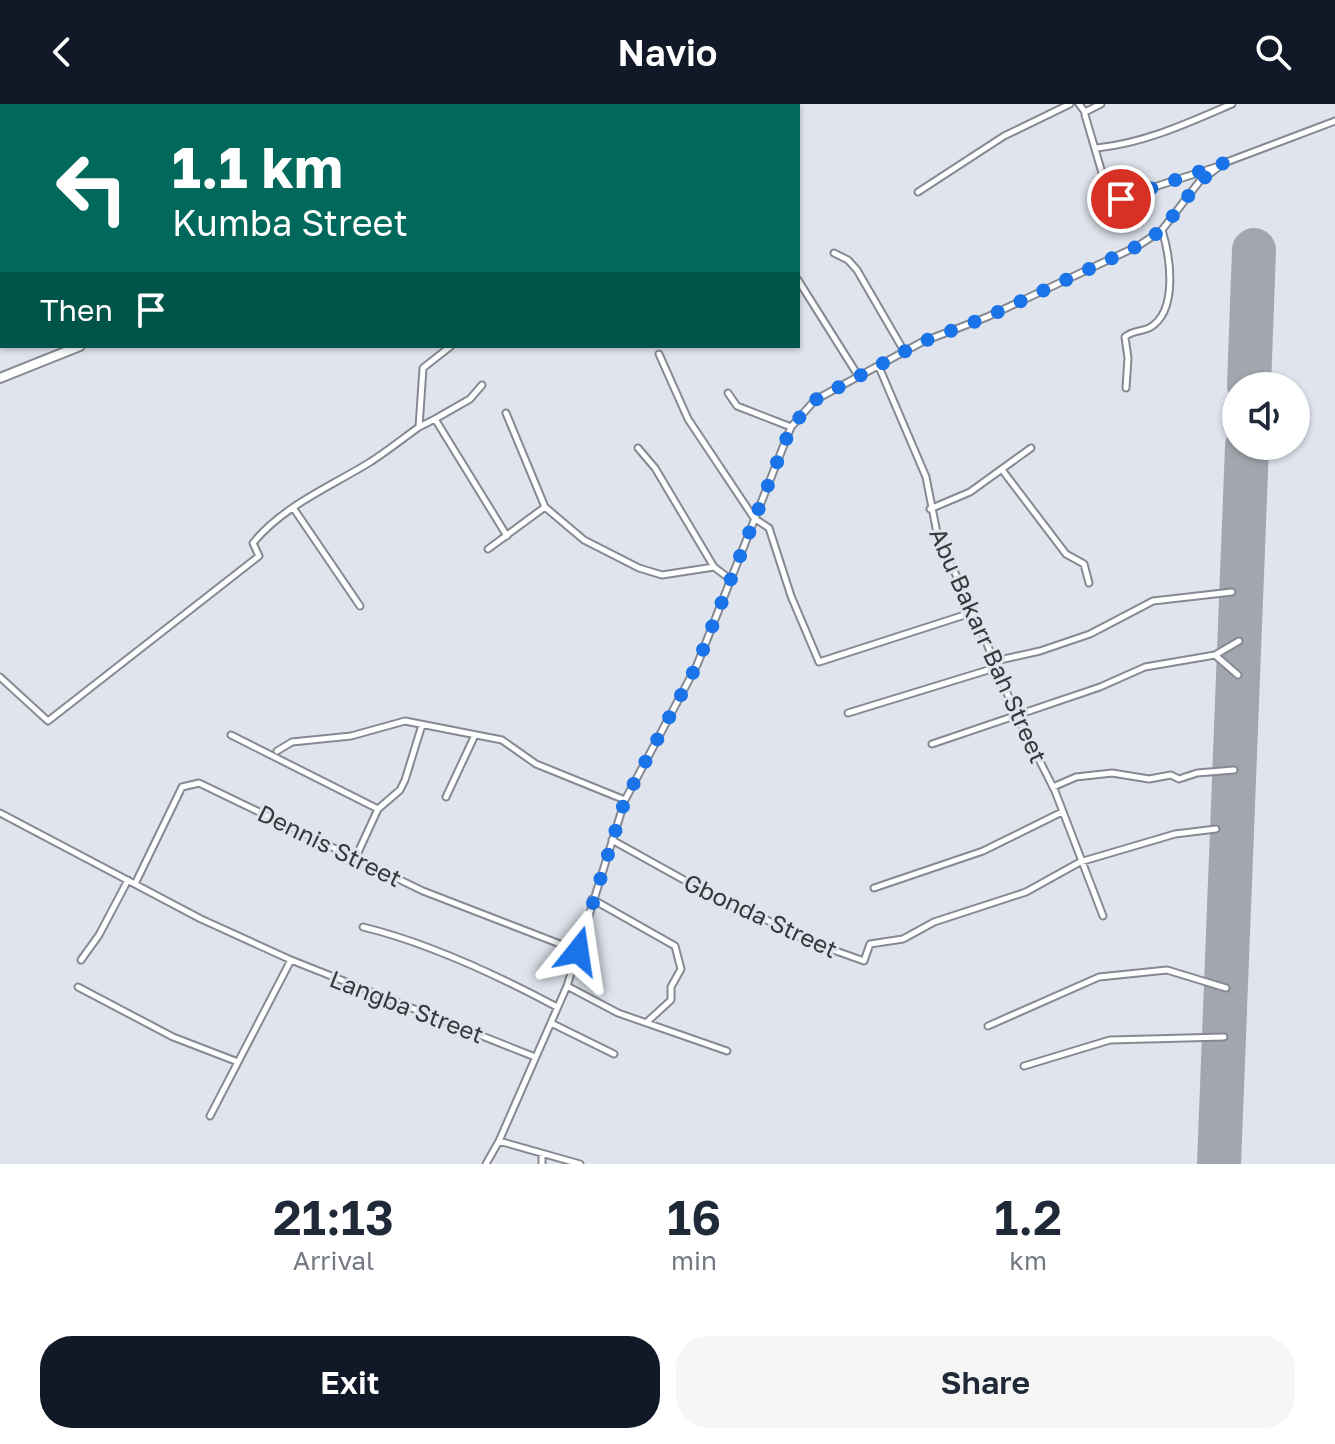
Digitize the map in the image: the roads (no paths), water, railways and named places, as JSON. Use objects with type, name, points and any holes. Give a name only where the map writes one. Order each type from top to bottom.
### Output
[{"type":"main road","points":[[0,378],[75,348]]},
{"type":"street","points":[[918,192],[1004,136],[1070,104]]},
{"type":"street","points":[[1079,104],[1085,112],[1105,183],[1114,200],[1335,121]]},
{"type":"street","points":[[1085,112],[1101,104]]},
{"type":"street","points":[[1097,148],[1121,146],[1169,132],[1232,104]]},
{"type":"street","points":[[486,1164],[567,986],[625,800],[697,665],[791,427],[815,400],[904,351],[1138,246],[1162,230],[1199,182],[1224,163]]},
{"type":"street","points":[[1126,388],[1128,358],[1125,337],[1153,325],[1167,302],[1171,285],[1162,230]]},
{"type":"street","points":[[834,253],[848,260],[857,270],[904,351]]},
{"type":"street","points":[[800,283],[859,377]]},
{"type":"street","points":[[419,427],[423,368],[448,348]]},
{"type":"street","points":[[659,354],[688,419],[754,518],[769,528],[791,596],[819,662],[974,612]]},
{"type":"street","name":"Abu Bakarr Bah Street","points":[[879,367],[926,477],[930,509],[946,558],[974,612],[1053,787],[1103,916]]},
{"type":"street","points":[[0,677],[48,721],[259,556],[255,540],[294,509],[419,427],[470,399],[482,385]]},
{"type":"street","points":[[728,393],[737,406],[791,427]]},
{"type":"street","points":[[506,413],[545,507],[584,540],[639,568],[662,575],[714,567]]},
{"type":"street","points":[[435,419],[507,536]]},
{"type":"street","points":[[638,448],[655,468],[714,567],[730,579]]},
{"type":"street","points":[[930,509],[950,503],[1003,471],[1031,448]]},
{"type":"street","points":[[1003,471],[1066,554],[1084,564],[1089,583]]},
{"type":"street","points":[[488,549],[545,507]]},
{"type":"street","points":[[294,509],[360,606]]},
{"type":"street","points":[[848,713],[1090,634],[1153,601],[1232,592]]},
{"type":"street","points":[[932,744],[1100,687],[1145,667],[1215,655],[1239,641]]},
{"type":"street","points":[[1215,655],[1238,675]]},
{"type":"street","points":[[277,751],[292,742],[351,736],[405,721],[502,740],[536,764],[625,800]]},
{"type":"street","points":[[355,859],[378,809],[400,790],[405,780],[422,725]]},
{"type":"street","points":[[231,735],[378,809]]},
{"type":"street","points":[[446,797],[475,735]]},
{"type":"street","points":[[1053,787],[1076,777],[1112,773],[1149,779],[1171,775],[1179,779],[1197,773],[1234,770]]},
{"type":"street","name":"Dennis Street","points":[[135,884],[171,804],[189,783],[199,783],[423,891],[578,951]]},
{"type":"street","points":[[874,888],[983,851],[1062,812]]},
{"type":"street","name":"Langba Street","points":[[0,813],[135,884],[291,960],[535,1057]]},
{"type":"street","points":[[1080,862],[1175,834],[1216,829]]},
{"type":"street","name":"Gbonda Street","points":[[612,840],[729,905],[745,909],[808,941],[864,961],[870,944],[903,939],[934,922],[1026,892],[1080,862]]},
{"type":"street","points":[[81,960],[99,935],[128,880]]},
{"type":"street","points":[[592,899],[675,946],[681,969],[671,987],[671,1000],[648,1021]]},
{"type":"street","points":[[363,927],[388,933],[489,974],[557,1007]]},
{"type":"street","points":[[210,1116],[291,960]]},
{"type":"street","points":[[988,1026],[1099,977],[1167,970],[1226,988]]},
{"type":"street","points":[[567,986],[618,1013],[727,1051]]},
{"type":"street","points":[[78,987],[173,1037],[238,1062]]},
{"type":"street","points":[[551,1023],[614,1054]]},
{"type":"street","points":[[1024,1066],[1110,1040],[1224,1037]]},
{"type":"street","points":[[499,1141],[580,1164]]},
{"type":"street","points":[[542,1154],[542,1164]]}]
